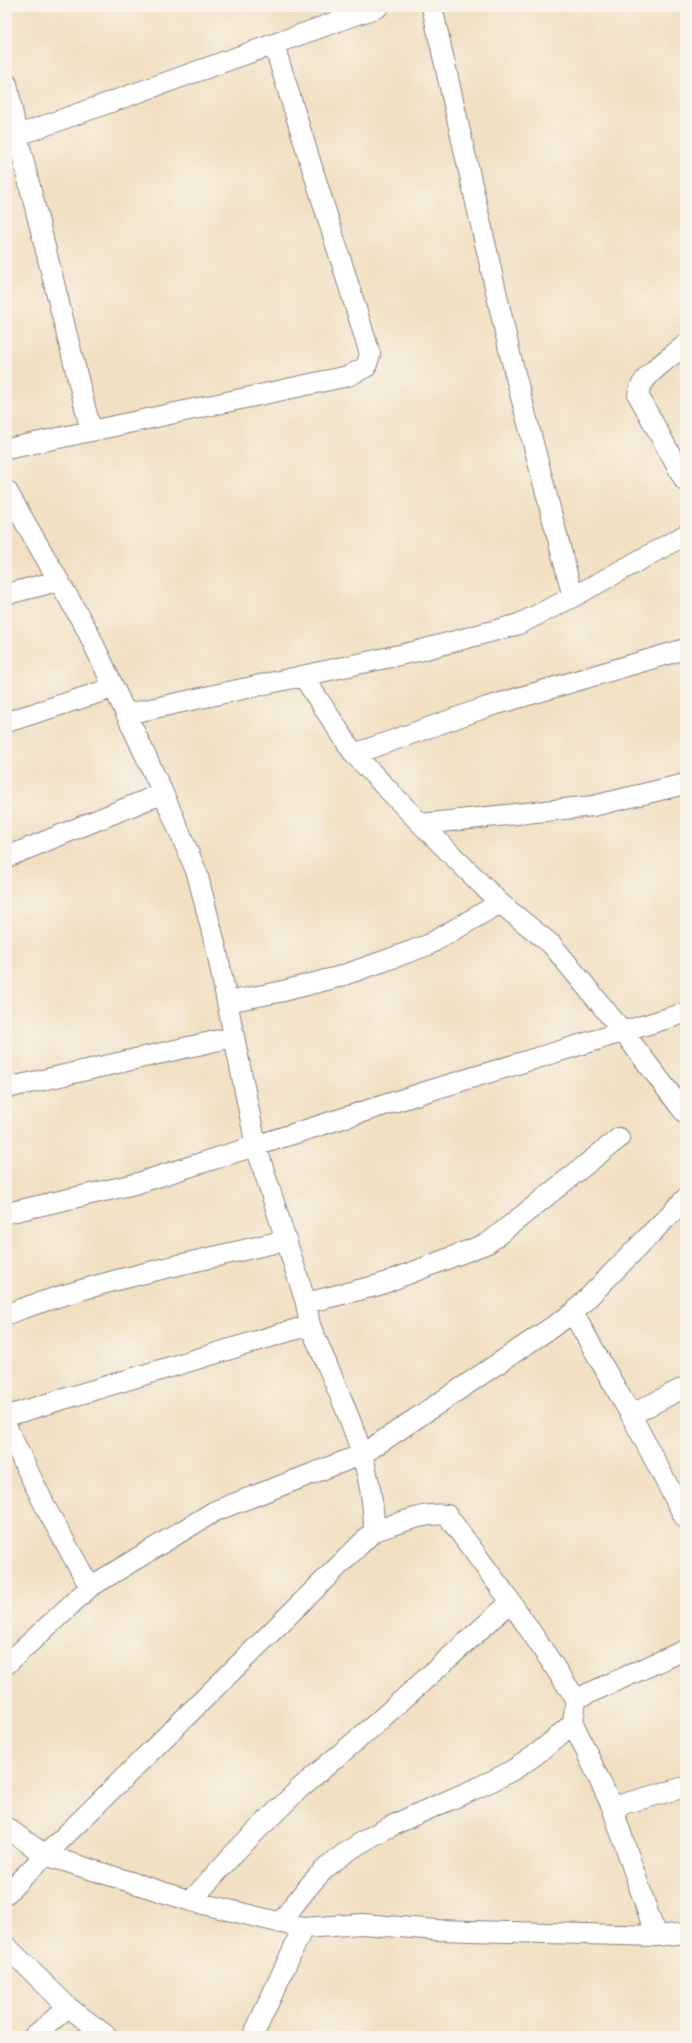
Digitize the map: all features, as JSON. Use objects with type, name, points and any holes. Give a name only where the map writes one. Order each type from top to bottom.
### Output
[{"type":"street","points":[[12,137],[274,44],[352,12],[378,7]]},
{"type":"street","points":[[432,7],[511,358],[573,597]]},
{"type":"street","points":[[7,449],[348,376],[366,367],[370,354],[274,44]]},
{"type":"street","points":[[7,84],[12,137],[91,431]]},
{"type":"street","points":[[685,345],[645,379],[638,389],[638,395],[685,481]]},
{"type":"street","points":[[7,491],[87,630],[163,793],[197,873],[227,1002],[256,1146],[287,1240],[306,1303],[310,1324],[363,1454],[370,1479],[374,1507],[374,1531]]},
{"type":"street","points":[[127,714],[418,651],[519,624],[573,597],[685,535]]},
{"type":"street","points":[[7,594],[58,581]]},
{"type":"street","points":[[354,754],[487,707],[685,649]]},
{"type":"street","points":[[303,676],[354,754],[500,903],[552,946],[624,1032],[685,1113]]},
{"type":"street","points":[[7,722],[113,688]]},
{"type":"street","points":[[421,824],[580,808],[685,784]]},
{"type":"street","points":[[7,857],[163,793]]},
{"type":"street","points":[[227,1002],[279,992],[330,979],[384,961],[428,945],[500,903]]},
{"type":"street","points":[[7,1213],[135,1184],[438,1088],[685,1013]]},
{"type":"street","points":[[7,1088],[233,1037]]},
{"type":"street","points":[[306,1303],[379,1285],[488,1243],[619,1138]]},
{"type":"street","points":[[7,1664],[90,1587],[215,1511],[363,1454],[573,1313],[685,1199]]},
{"type":"street","points":[[7,1314],[38,1302],[134,1276],[287,1240]]},
{"type":"street","points":[[573,1313],[631,1415],[685,1518]]},
{"type":"street","points":[[7,1416],[310,1324]]},
{"type":"street","points":[[631,1415],[685,1387]]},
{"type":"street","points":[[7,1428],[47,1510],[90,1587]]},
{"type":"street","points":[[7,1893],[374,1531],[435,1514],[447,1515],[511,1602],[576,1699],[573,1723],[612,1807],[656,1936]]},
{"type":"street","points":[[191,1901],[237,1850],[300,1788],[377,1723],[511,1602]]},
{"type":"street","points":[[576,1699],[685,1650]]},
{"type":"street","points":[[280,1922],[332,1864],[365,1840],[404,1819],[503,1776],[534,1757],[573,1723]]},
{"type":"street","points":[[612,1807],[685,1787]]},
{"type":"street","points":[[7,1828],[45,1855],[191,1901],[303,1928],[362,1924],[437,1930],[656,1936],[685,1933]]},
{"type":"street","points":[[253,2036],[303,1928]]},
{"type":"street","points":[[7,1947],[68,2007],[107,2036]]},
{"type":"street","points":[[34,2036],[68,2007]]}]
